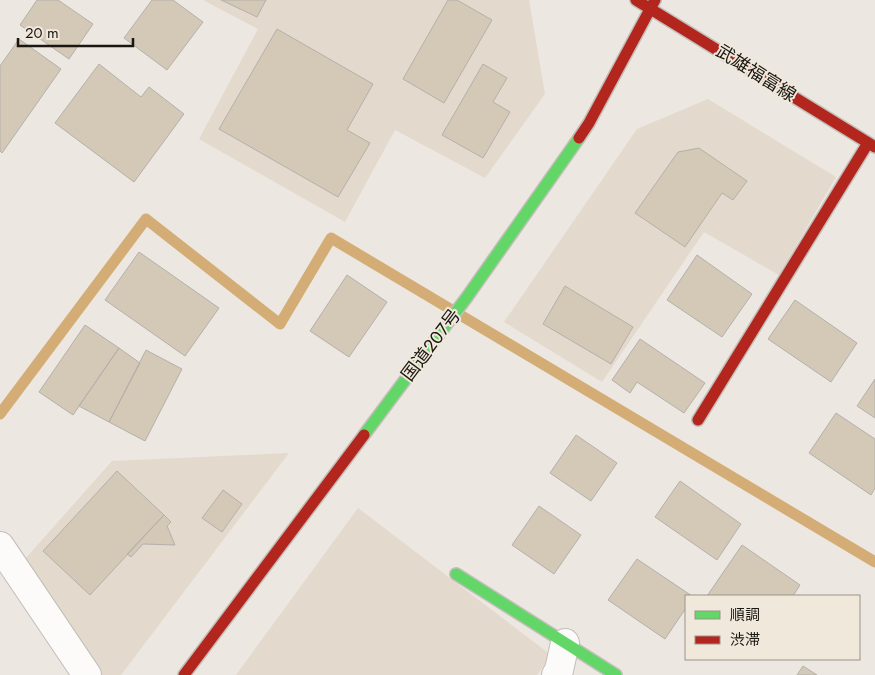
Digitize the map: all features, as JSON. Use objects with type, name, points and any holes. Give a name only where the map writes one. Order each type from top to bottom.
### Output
[{"type":"main road","name":"武雄福富線","points":[[636,0],[653,4],[872,145]]},
{"type":"main road","name":"国道207号","points":[[184,675],[468,297],[589,123],[653,4]]},
{"type":"main road","points":[[698,420],[872,145]]},
{"type":"main road","points":[[456,574],[616,675]]},
{"type":"street","points":[[0,546],[87,675]]},
{"type":"street","points":[[556,675],[559,670],[565,643]]},
{"type":"shaded area","points":[[203,0],[529,0],[545,94],[485,178],[395,130],[345,222],[199,139],[258,29]]},
{"type":"shaded area","points":[[708,99],[836,177],[779,275],[704,232],[602,382],[504,322],[637,129]]},
{"type":"shaded area","points":[[289,453],[121,675],[99,675],[25,559],[112,461]]},
{"type":"shaded area","points":[[358,508],[551,655],[537,675],[236,675]]},
{"type":"building","points":[[37,0],[58,0],[93,24],[69,59],[20,25]]},
{"type":"building","points":[[152,0],[173,0],[203,22],[167,70],[124,38]]},
{"type":"building","points":[[221,0],[266,0],[257,17]]},
{"type":"building","points":[[448,0],[457,0],[492,20],[444,103],[403,79]]},
{"type":"building","points":[[277,29],[373,84],[347,130],[370,143],[338,197],[219,129]]},
{"type":"building","points":[[19,39],[61,69],[2,153],[0,151],[0,66]]},
{"type":"building","points":[[99,64],[141,97],[149,87],[184,114],[134,182],[55,123]]},
{"type":"building","points":[[483,64],[507,78],[493,102],[510,112],[483,158],[442,135]]},
{"type":"building","points":[[699,148],[747,181],[733,200],[722,193],[685,247],[635,213],[678,152]]},
{"type":"building","points":[[139,252],[219,308],[185,356],[105,300]]},
{"type":"building","points":[[697,255],[752,294],[722,337],[667,300]]},
{"type":"building","points":[[347,275],[387,302],[349,357],[310,331]]},
{"type":"building","points":[[565,286],[633,327],[611,364],[543,324]]},
{"type":"building","points":[[795,300],[857,343],[831,382],[768,339]]},
{"type":"building","points":[[85,325],[119,348],[73,415],[39,392]]},
{"type":"building","points":[[640,339],[705,383],[684,413],[637,382],[630,393],[612,380]]},
{"type":"building","points":[[119,348],[140,363],[109,422],[79,406]]},
{"type":"building","points":[[146,350],[182,369],[145,441],[109,422]]},
{"type":"building","points":[[875,379],[875,418],[857,406]]},
{"type":"building","points":[[836,413],[875,439],[875,488],[871,495],[809,453]]},
{"type":"building","points":[[576,435],[617,463],[591,501],[550,473]]},
{"type":"building","points":[[117,471],[164,515],[90,595],[43,551]]},
{"type":"building","points":[[680,481],[741,524],[717,560],[655,517]]},
{"type":"building","points":[[223,490],[242,504],[222,532],[202,518]]},
{"type":"building","points":[[539,506],[581,535],[554,574],[512,545]]},
{"type":"building","points":[[164,515],[171,522],[167,526],[175,545],[143,544],[131,557],[127,554]]},
{"type":"building","points":[[742,545],[800,585],[794,595],[708,595]]},
{"type":"building","points":[[637,559],[691,595],[685,595],[685,609],[665,639],[608,600]]},
{"type":"building","points":[[803,666],[817,675],[797,675]]},
{"type":"waterway","points":[[0,414],[146,219],[280,324],[331,238],[875,562]]},
{"type":"traffic: fast","points":[[364,435],[467,297],[579,138]]},
{"type":"traffic: fast","points":[[456,574],[616,675]]},
{"type":"traffic: jam","points":[[636,0],[875,147]]},
{"type":"traffic: jam","points":[[579,138],[589,123],[655,0]]},
{"type":"traffic: jam","points":[[698,420],[868,143]]},
{"type":"traffic: jam","points":[[184,675],[364,435]]}]
